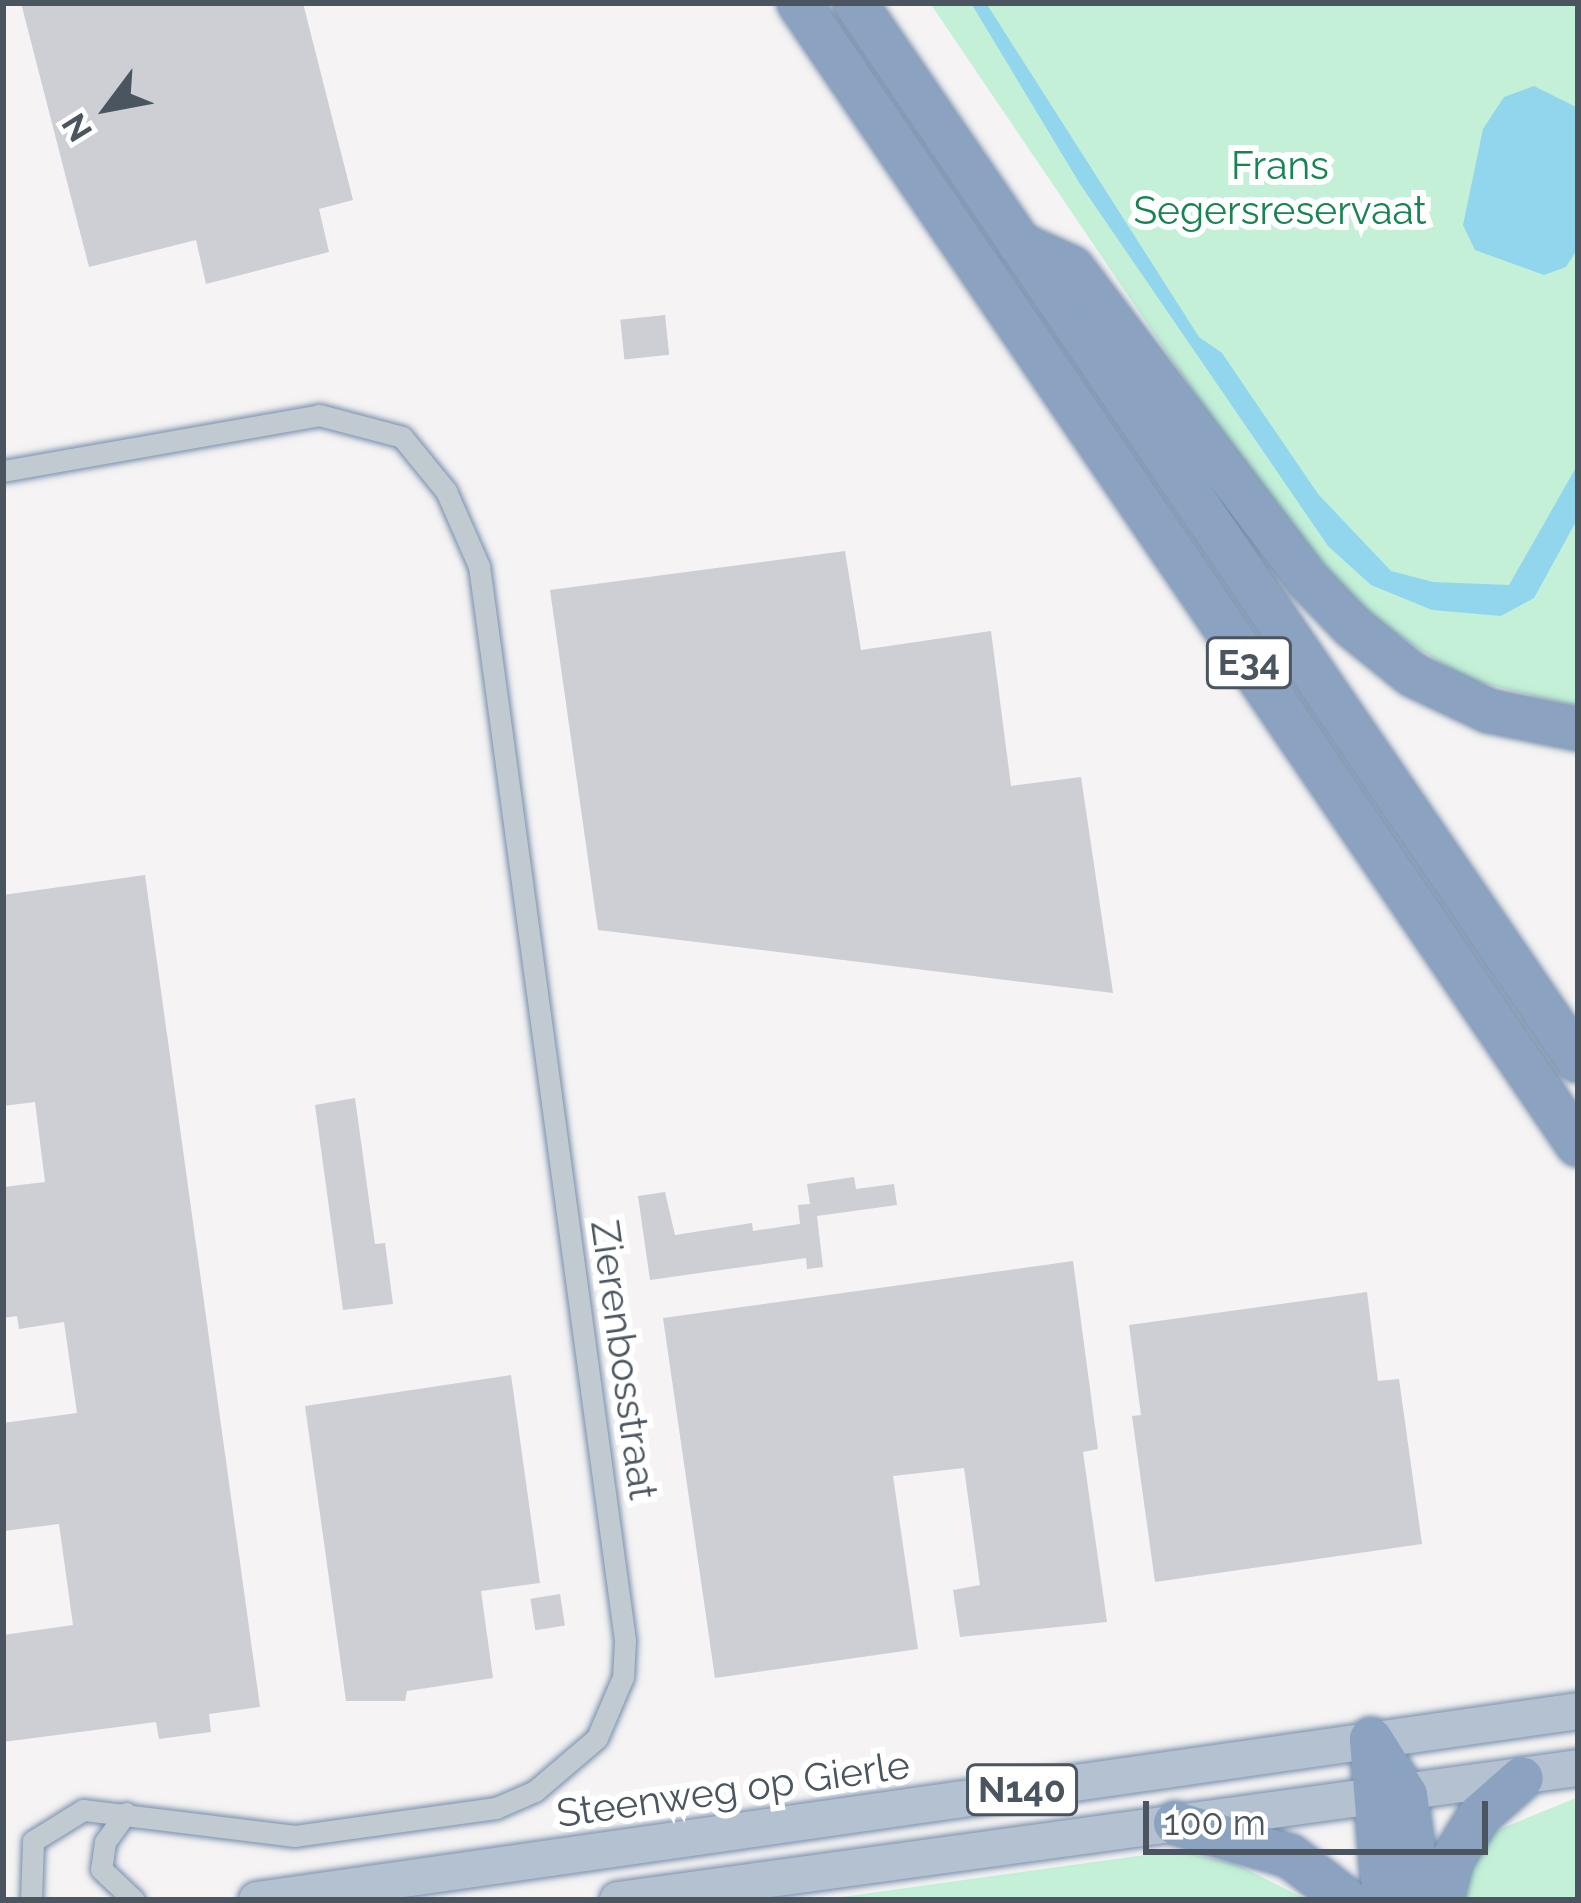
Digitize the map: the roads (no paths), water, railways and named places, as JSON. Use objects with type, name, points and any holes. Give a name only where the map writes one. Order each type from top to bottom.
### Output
[{"type":"highway","name":"E34","points":[[799,3],[1578,1145]]},
{"type":"highway","name":"E34","points":[[855,3],[1578,1061]]},
{"type":"highway","name":"E34","points":[[1018,243],[1072,268],[1309,581],[1352,626],[1413,675],[1489,711],[1578,729]]},
{"type":"highway","points":[[1371,1739],[1421,1900]]},
{"type":"highway","points":[[1442,1900],[1452,1860],[1479,1816],[1522,1778]]},
{"type":"highway","points":[[1384,1900],[1389,1798]]},
{"type":"highway","points":[[1175,1823],[1290,1856],[1347,1900]]},
{"type":"main road","name":"Steenweg op Gierle","points":[[257,1900],[1578,1711]]},
{"type":"main road","name":"N140","points":[[618,1900],[1389,1798],[1578,1768]]},
{"type":"street","name":"Zierenbosstraat","points":[[3,471],[319,415],[401,437],[446,491],[479,566],[621,1598],[622,1677],[597,1738],[564,1773],[496,1808],[295,1836],[83,1810],[41,1831],[29,1851],[32,1900]]},
{"type":"street","points":[[126,1814],[105,1841],[101,1869],[134,1900]]},
{"type":"water","points":[[971,3],[986,3],[1199,337],[1222,353],[1318,494],[1391,571],[1433,582],[1509,585],[1578,464],[1578,518],[1534,598],[1501,616],[1432,610],[1371,585],[1328,546],[1080,184]]},
{"type":"water","points":[[1534,86],[1578,108],[1578,248],[1566,267],[1544,275],[1475,250],[1463,225],[1483,129],[1504,97]]},
{"type":"park label","name":"Frans Segersreservaat","points":[[1280,188]]}]
